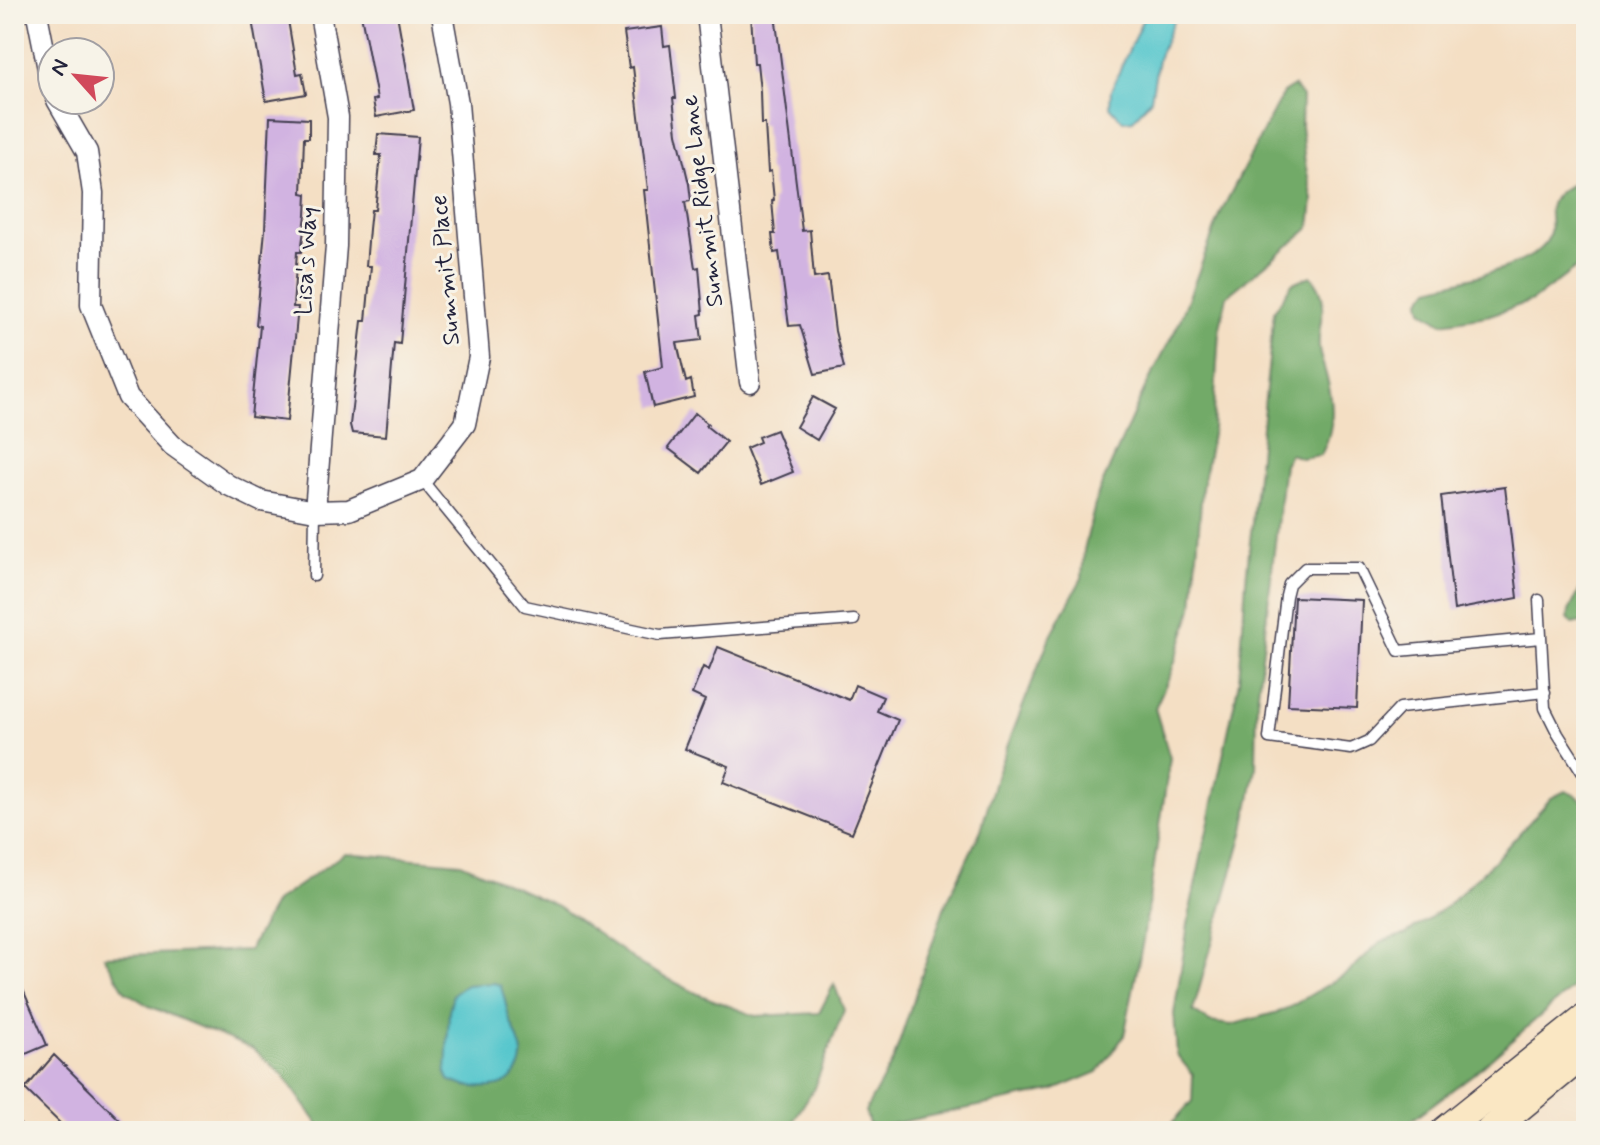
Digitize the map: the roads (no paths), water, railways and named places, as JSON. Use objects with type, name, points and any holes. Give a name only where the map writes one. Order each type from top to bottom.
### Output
[{"type":"main road","points":[[1445,1131],[1586,1018]]},
{"type":"main road","points":[[1468,1131],[1586,1032]]},
{"type":"main road","points":[[1490,1131],[1586,1052]]},
{"type":"street","points":[[37,14],[41,36]]},
{"type":"street","name":"Lisa's Way","points":[[315,511],[336,246],[338,117],[320,14]]},
{"type":"street","name":"Summit Place","points":[[422,480],[465,424],[479,357],[458,103],[442,14]]},
{"type":"street","name":"Summit Ridge Lane","points":[[707,14],[750,382]]},
{"type":"street","points":[[66,116],[87,152],[93,193],[91,305],[128,397],[172,445],[228,485],[261,501],[315,511],[349,510],[422,480]]},
{"type":"lane","points":[[422,480],[525,606],[660,635],[854,620]]},
{"type":"lane","points":[[314,576],[315,511]]},
{"type":"lane","points":[[1541,638],[1399,651],[1359,568],[1305,568],[1289,584],[1286,596],[1269,738],[1351,749],[1369,741],[1400,708],[1545,692]]},
{"type":"lane","points":[[1539,600],[1545,708],[1586,778]]},
{"type":"lane","points":[[14,1126],[19,1131]]},
{"type":"water","points":[[1145,14],[1176,14],[1158,59],[1151,99],[1133,120],[1123,121],[1110,107],[1111,90]]},
{"type":"water","points":[[494,983],[502,989],[521,1049],[521,1063],[506,1083],[491,1087],[464,1086],[449,1080],[446,1072],[453,994],[466,985]]}]
